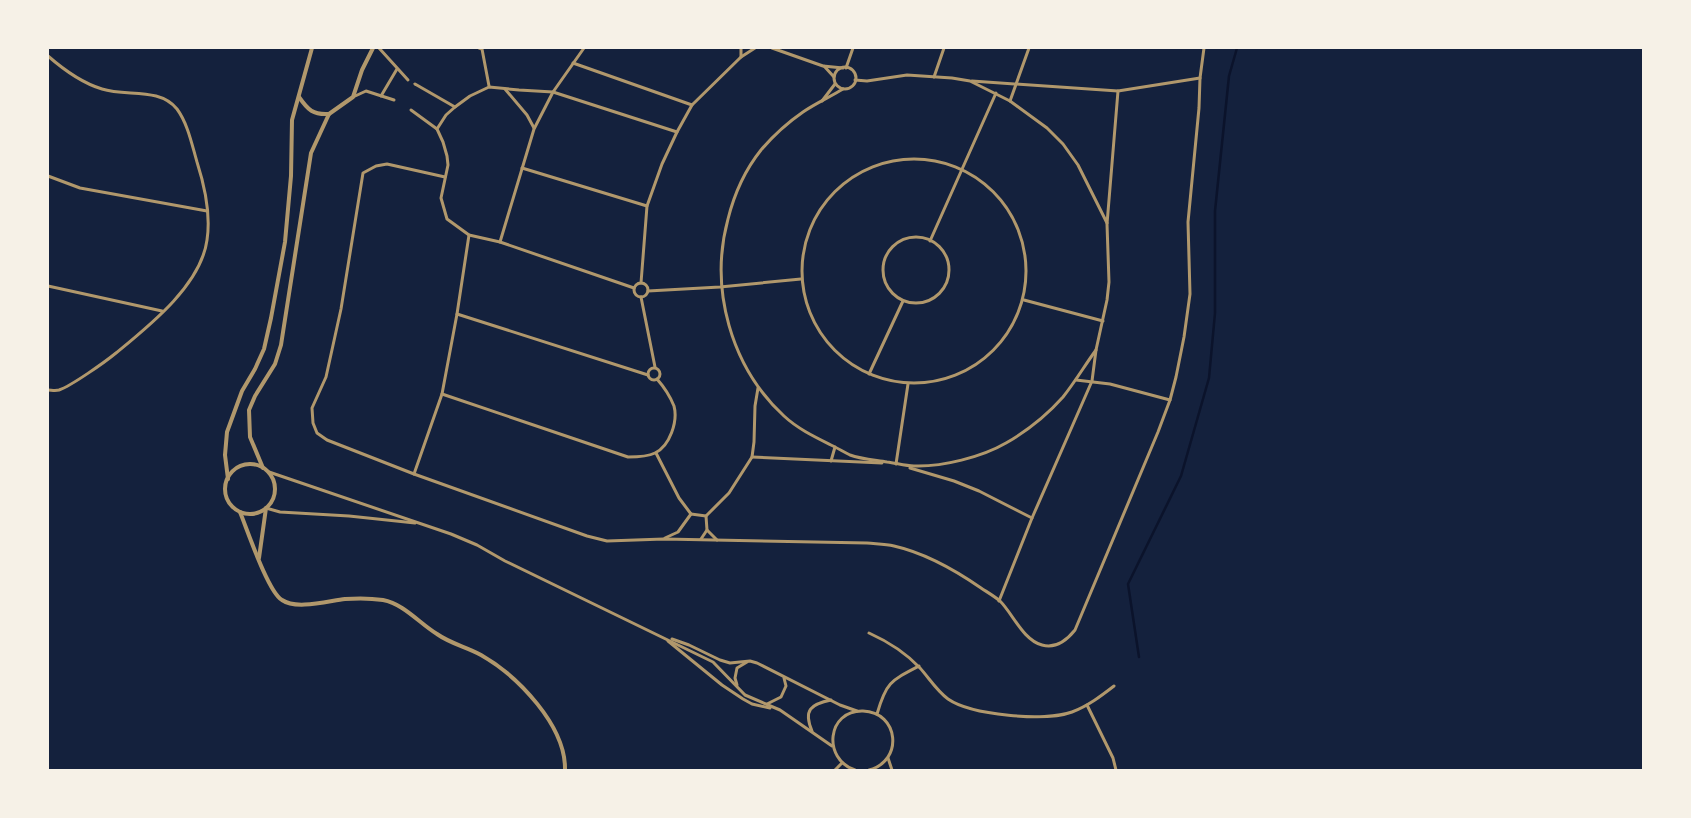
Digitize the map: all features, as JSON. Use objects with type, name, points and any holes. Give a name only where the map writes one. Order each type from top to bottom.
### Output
[{"type":"street","points":[[228,479],[225,456],[227,432],[242,391],[264,349],[271,318],[285,242],[291,176],[292,120],[300,97],[312,48]]},
{"type":"street","points":[[352,97],[373,48]]},
{"type":"street","points":[[379,48],[408,80]]},
{"type":"street","points":[[481,48],[489,87]]},
{"type":"street","points":[[500,242],[534,129],[553,92],[584,48]]},
{"type":"street","points":[[741,48],[741,57]]},
{"type":"street","points":[[641,283],[647,206],[662,164],[677,132],[692,105],[741,57],[755,48]]},
{"type":"street","points":[[772,48],[823,66],[845,68],[854,73],[855,80],[853,86]]},
{"type":"street","points":[[822,101],[835,84],[834,77],[837,71],[845,68],[853,48]]},
{"type":"street","points":[[934,77],[944,48]]},
{"type":"street","points":[[1010,101],[1029,48]]},
{"type":"street","points":[[445,178],[387,164],[376,166],[363,173],[341,309],[326,377],[312,408],[313,423],[317,433],[327,440],[414,474],[607,542],[678,539],[867,543],[894,546],[918,554],[970,580],[999,600],[1036,643],[1051,646],[1065,641],[1074,630],[1170,400],[1184,337],[1190,294],[1188,222],[1204,48]]},
{"type":"street","points":[[48,56],[62,69],[102,89],[120,93],[159,96],[176,108],[183,119],[200,170],[206,191],[207,211],[207,242],[200,264],[186,287],[144,331],[109,359],[58,390],[48,390]]},
{"type":"street","points":[[573,63],[692,105]]},
{"type":"street","points":[[823,66],[834,77]]},
{"type":"street","points":[[381,96],[397,68]]},
{"type":"street","points":[[1032,518],[979,491],[954,481],[896,464],[850,455],[807,434],[784,417],[759,387],[742,361],[725,312],[720,287],[721,254],[732,202],[759,152],[776,133],[803,112],[843,89],[867,81],[907,75],[1118,91],[1200,78]]},
{"type":"street","points":[[855,80],[867,81]]},
{"type":"street","points":[[970,81],[1010,101],[1047,128],[1078,165],[1107,224]]},
{"type":"street","points":[[415,84],[455,107]]},
{"type":"street","points":[[835,84],[843,89]]},
{"type":"street","points":[[437,131],[446,115],[455,107],[470,96],[489,87],[553,92],[677,132]]},
{"type":"street","points":[[504,88],[527,115],[534,129]]},
{"type":"street","points":[[263,468],[250,437],[250,410],[255,396],[275,364],[281,345],[311,153],[329,114],[352,97],[366,91],[394,100]]},
{"type":"street","points":[[999,600],[1032,518],[1092,381],[1108,282],[1107,224],[1118,91]]},
{"type":"street","points":[[930,241],[996,94]]},
{"type":"street","points":[[300,97],[307,109],[314,113],[329,114]]},
{"type":"street","points":[[411,110],[437,131],[443,142],[448,165],[441,198],[447,219],[469,235],[500,242],[634,288]]},
{"type":"street","points":[[908,159],[934,159],[963,167],[984,183],[999,198],[1012,217],[1020,234],[1026,258],[1027,281],[1024,300],[1015,323],[1005,338],[974,368],[932,383],[908,384],[894,382],[869,374],[850,364],[827,343],[810,314],[801,279],[800,262],[809,231],[824,205],[845,182],[882,163],[908,159]]},
{"type":"street","points":[[522,168],[647,206]]},
{"type":"street","points":[[48,176],[80,188],[207,211]]},
{"type":"street","points":[[414,474],[442,394],[469,235]]},
{"type":"street","points":[[922,238],[939,247],[945,255],[949,270],[946,285],[932,299],[922,303],[903,301],[894,294],[884,279],[885,260],[895,245],[903,240],[922,238]]},
{"type":"street","points":[[641,297],[648,291],[720,287],[801,279]]},
{"type":"street","points":[[634,288],[638,283],[641,283]]},
{"type":"street","points":[[641,283],[646,286],[648,291]]},
{"type":"street","points":[[48,286],[162,312]]},
{"type":"street","points":[[634,288],[636,295],[641,297]]},
{"type":"street","points":[[641,297],[655,367],[660,371],[658,379]]},
{"type":"street","points":[[1024,300],[1103,321]]},
{"type":"street","points":[[869,374],[903,301]]},
{"type":"street","points":[[457,314],[648,374],[651,379],[658,379]]},
{"type":"street","points":[[752,457],[913,466],[948,463],[982,453],[1005,444],[1045,414],[1063,397],[1096,350]]},
{"type":"street","points":[[648,374],[650,369],[655,367]]},
{"type":"street","points":[[442,394],[628,457],[639,457],[656,453],[668,440],[675,426],[674,406],[658,379]]},
{"type":"street","points":[[1076,380],[1110,384],[1170,400]]},
{"type":"street","points":[[896,464],[908,384]]},
{"type":"street","points":[[716,540],[707,530],[706,516],[729,493],[752,457],[755,406],[759,387]]},
{"type":"street","points":[[831,461],[835,447]]},
{"type":"street","points":[[656,453],[679,498],[691,514],[706,516]]},
{"type":"street","points":[[565,770],[562,747],[550,722],[534,700],[512,678],[479,654],[445,640],[398,605],[362,598],[288,604],[277,597],[258,560],[240,512],[229,502],[226,494],[226,485],[233,471],[240,466],[248,464],[263,468],[269,472],[390,512],[477,545],[505,561],[713,662],[746,695],[780,710],[832,746]]},
{"type":"street","points":[[240,512],[259,513],[272,502],[275,487],[269,472]]},
{"type":"street","points":[[266,508],[280,512],[349,516],[420,524]]},
{"type":"street","points":[[258,560],[266,508]]},
{"type":"street","points":[[664,539],[678,532],[691,514]]},
{"type":"street","points":[[700,540],[707,530]]},
{"type":"street","points":[[678,532],[678,539]]},
{"type":"street","points":[[869,634],[891,643],[918,666],[946,697],[962,706],[988,712],[1036,718],[1070,713],[1087,705],[1114,686]]},
{"type":"street","points":[[661,636],[689,645],[730,663],[750,661],[857,711],[877,714],[889,726],[893,742],[888,758],[881,766],[871,770]]},
{"type":"street","points":[[661,636],[722,685],[743,699],[752,704],[780,710]]},
{"type":"street","points":[[737,687],[735,678],[737,668],[750,661]]},
{"type":"street","points":[[877,714],[882,696],[892,681],[918,666]]},
{"type":"street","points":[[766,704],[781,697],[786,686],[782,676]]},
{"type":"street","points":[[812,732],[807,716],[810,708],[821,702],[831,700]]},
{"type":"street","points":[[1087,705],[1113,758],[1116,770]]},
{"type":"street","points":[[855,770],[848,769],[836,755],[832,746],[832,736],[841,720],[848,714],[857,711]]},
{"type":"street","points":[[888,758],[892,770]]},
{"type":"street","points":[[835,770],[842,763]]},
{"type":"waterway","points":[[1139,657],[1128,584],[1181,476],[1209,378],[1215,313],[1215,211],[1229,76],[1237,48]]}]
